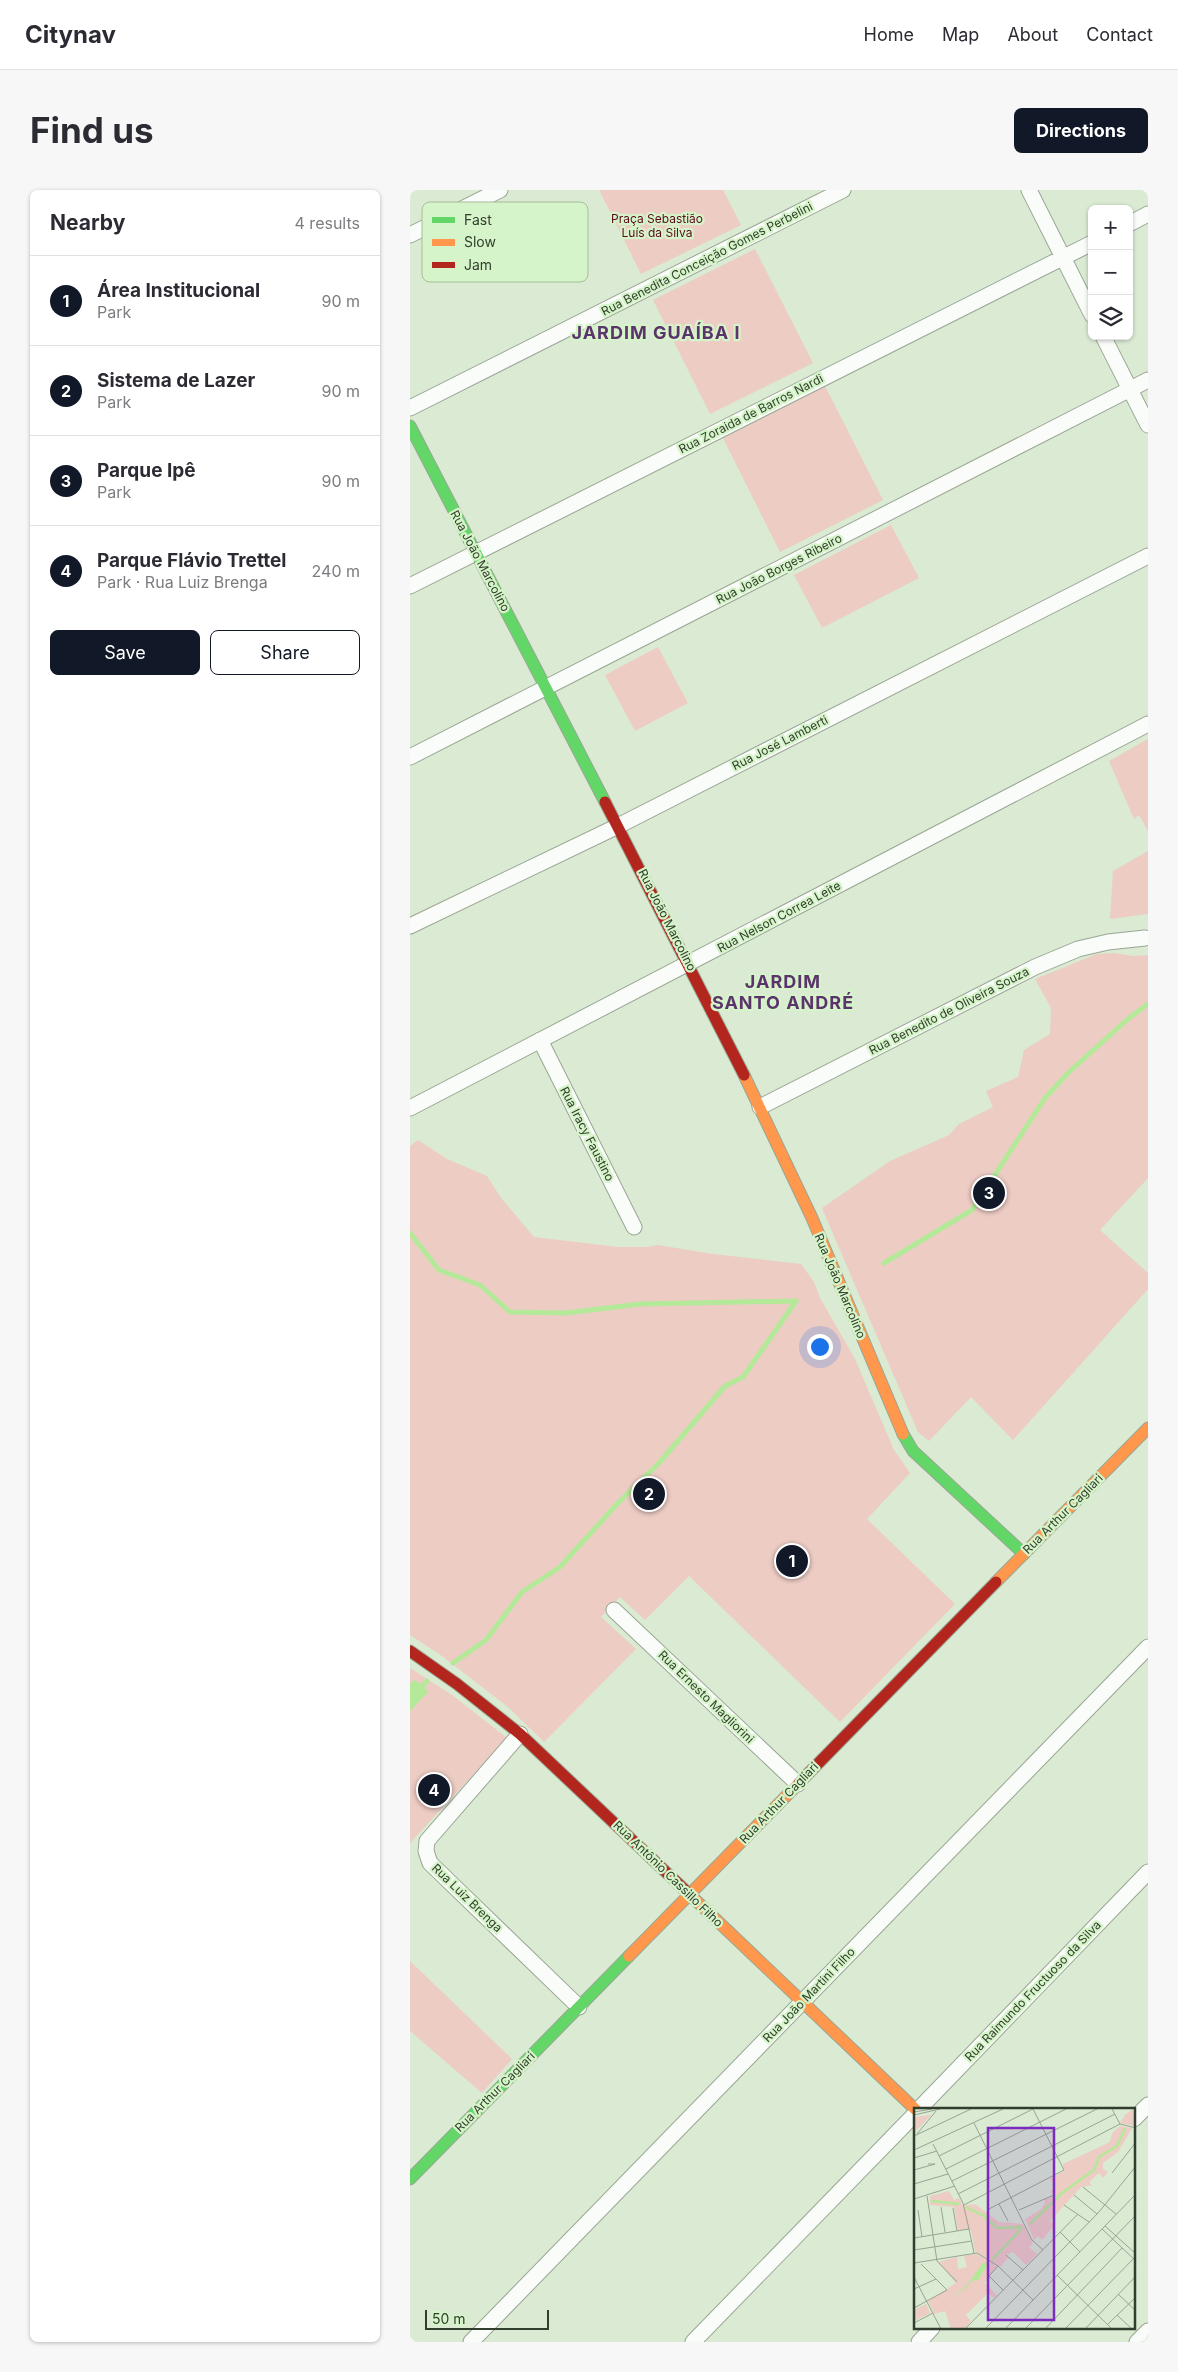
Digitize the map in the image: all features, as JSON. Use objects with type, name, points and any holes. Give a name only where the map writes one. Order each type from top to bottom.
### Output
[{"type":"street","points":[[476,202],[500,190]]},
{"type":"street","name":"Rua Benedita Conceição Gomes Perbelini","points":[[410,408],[843,190]]},
{"type":"street","points":[[1028,190],[1088,307]]},
{"type":"street","points":[[1133,222],[1148,214]]},
{"type":"street","points":[[410,235],[422,229]]},
{"type":"street","name":"Rua Zoraida de Barros Nardi","points":[[410,586],[1088,245]]},
{"type":"street","points":[[1105,340],[1148,425]]},
{"type":"street","name":"Rua João Borges Ribeiro","points":[[410,757],[1148,380]]},
{"type":"street","name":"Rua João Marcolino","points":[[410,426],[690,964],[760,1107],[812,1218],[906,1441],[913,1451],[1024,1554]]},
{"type":"street","name":"Rua José Lamberti","points":[[410,926],[618,826],[1148,556]]},
{"type":"street","name":"Rua Nelson Correa Leite","points":[[410,1108],[690,964],[1148,724]]},
{"type":"street","name":"Rua Benedito de Oliveira Souza","points":[[760,1107],[1035,967],[1078,949],[1108,942],[1145,938]]},
{"type":"street","name":"Rua Iracy Faustino","points":[[540,1040],[634,1227]]},
{"type":"street","name":"Rua Arthur Cagliari","points":[[410,2179],[1148,1428]]},
{"type":"street","name":"Rua Ernesto Magliorini","points":[[614,1610],[798,1784]]},
{"type":"street","name":"Rua João Martini Filho","points":[[471,2342],[1148,1647]]},
{"type":"street","name":"Rua Antônio Cassillo Filho","points":[[410,1651],[457,1684],[520,1734],[914,2108]]},
{"type":"street","name":"Rua Luiz Brenga","points":[[520,1734],[426,1841],[426,1851],[430,1863],[579,2007]]},
{"type":"street","name":"Rua Raimundo Fructuoso da Silva","points":[[918,2108],[1148,1872]]},
{"type":"street","points":[[1136,2117],[1148,2105]]},
{"type":"street","name":"Rua Raimundo Fructuoso da Silva","points":[[694,2342],[914,2112]]},
{"type":"street","points":[[919,2342],[930,2330]]},
{"type":"street","points":[[1137,2342],[1148,2331]]},
{"type":"green space","name":"Praça Sebastião Luís da Silva","points":[[599,190],[723,190],[741,225],[641,274]]},
{"type":"green space","points":[[755,249],[813,363],[710,414],[653,300]]},
{"type":"green space","points":[[825,386],[883,500],[780,552],[723,438]]},
{"type":"green space","points":[[891,525],[919,578],[822,628],[794,575]]},
{"type":"green space","points":[[658,647],[688,703],[635,731],[605,675]]},
{"type":"green space","points":[[1148,739],[1148,831],[1139,815],[1134,819],[1109,761]]},
{"type":"green space","points":[[1148,851],[1148,914],[1110,919],[1113,871]]},
{"type":"green space","points":[[1114,953],[1133,956],[1148,955],[1148,1178],[1100,1230],[1148,1273],[1148,1289],[1013,1440],[971,1397],[929,1441],[918,1432],[822,1208],[890,1161],[949,1135],[959,1124],[993,1107],[986,1091],[1018,1077],[1024,1050],[1050,1034],[1051,1008],[1035,979],[1097,954]]},
{"type":"green space","points":[[418,1140],[447,1159],[487,1176],[501,1198],[534,1237],[618,1247],[658,1245],[713,1254],[801,1264],[814,1282],[820,1298],[855,1359],[894,1450],[910,1473],[867,1519],[955,1604],[840,1722],[689,1576],[645,1620],[620,1597],[601,1617],[636,1649],[544,1742],[508,1707],[442,1656],[410,1635],[410,1146]]},
{"type":"green space","points":[[410,1668],[452,1695],[507,1738],[410,1843]]},
{"type":"green space","points":[[410,1961],[512,2059],[482,2093],[410,2031]]},
{"type":"shaded area","points":[[414,1680],[423,1685],[428,1692],[410,1711],[410,1684]]},
{"type":"waterway","points":[[884,1263],[972,1210],[1045,1098],[1069,1072],[1129,1018],[1148,1004]]},
{"type":"waterway","points":[[410,1233],[439,1270],[480,1285],[510,1312],[566,1313],[640,1304],[796,1301]]},
{"type":"waterway","points":[[453,1663],[486,1640],[522,1592],[560,1567],[617,1504],[659,1463],[725,1386],[743,1377],[796,1301]]},
{"type":"waterway","points":[[423,1685],[427,1681]]},
{"type":"traffic: fast","points":[[410,426],[605,802]]},
{"type":"traffic: fast","points":[[903,1434],[913,1451],[1024,1554]]},
{"type":"traffic: fast","points":[[410,2179],[629,1956]]},
{"type":"traffic: slow","points":[[744,1075],[812,1218],[903,1434]]},
{"type":"traffic: slow","points":[[996,1582],[1148,1428]]},
{"type":"traffic: slow","points":[[629,1956],[799,1783]]},
{"type":"traffic: slow","points":[[687,1892],[914,2108]]},
{"type":"traffic: jam","points":[[605,802],[744,1075]]},
{"type":"traffic: jam","points":[[799,1783],[996,1582]]},
{"type":"traffic: jam","points":[[410,1651],[457,1684],[520,1734],[687,1892]]},
{"type":"place","name":"Parque Ipê","points":[[989,1193]]},
{"type":"place","name":"Sistema de Lazer","points":[[649,1494]]},
{"type":"place","name":"Área Institucional","points":[[792,1561]]},
{"type":"place","name":"Parque Flávio Trettel","points":[[434,1790]]},
{"type":"district","name":"JARDIM GUAÍBA I","points":[[656,333]]},
{"type":"district","name":"JARDIM SANTO ANDRÉ","points":[[783,992]]}]
